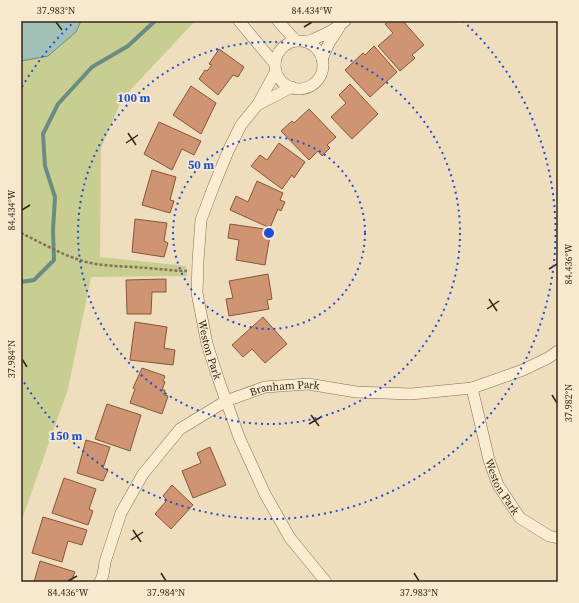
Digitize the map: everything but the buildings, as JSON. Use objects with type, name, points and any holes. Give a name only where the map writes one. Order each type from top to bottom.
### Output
[{"type":"street","points":[[239,21],[275,67],[279,78],[284,84],[292,88]]},
{"type":"street","points":[[278,21],[302,41],[314,46],[322,59]]},
{"type":"street","name":"Weston Park","points":[[258,104],[292,88],[306,88],[317,80],[321,74],[323,67],[322,59],[329,43],[342,23]]},
{"type":"street","name":"Weston Park","points":[[326,582],[290,538],[265,494],[239,437],[207,344],[197,293],[201,220],[229,150],[241,125],[258,104],[275,67],[276,57],[279,51],[290,42],[302,41],[324,35],[342,23]]},
{"type":"street","name":"Branham Park","points":[[103,580],[106,562],[121,513],[143,474],[180,429],[226,401],[265,387],[308,384],[356,392],[411,394],[472,388],[523,370],[548,358],[558,351]]},
{"type":"street","name":"Weston Park","points":[[472,388],[489,460],[498,485],[520,518],[549,536],[558,538]]},
{"type":"path","points":[[21,233],[80,261],[106,265],[177,271],[198,271]]},
{"type":"green space","points":[[21,21],[195,21],[122,99],[101,148],[100,257],[186,266],[187,276],[91,277],[68,389],[21,522]]},
{"type":"water","points":[[21,21],[81,21],[76,32],[48,56],[21,61]]},
{"type":"waterway","points":[[21,282],[34,280],[54,260],[53,230],[55,197],[45,166],[43,134],[58,104],[92,67],[128,46],[155,21]]}]
